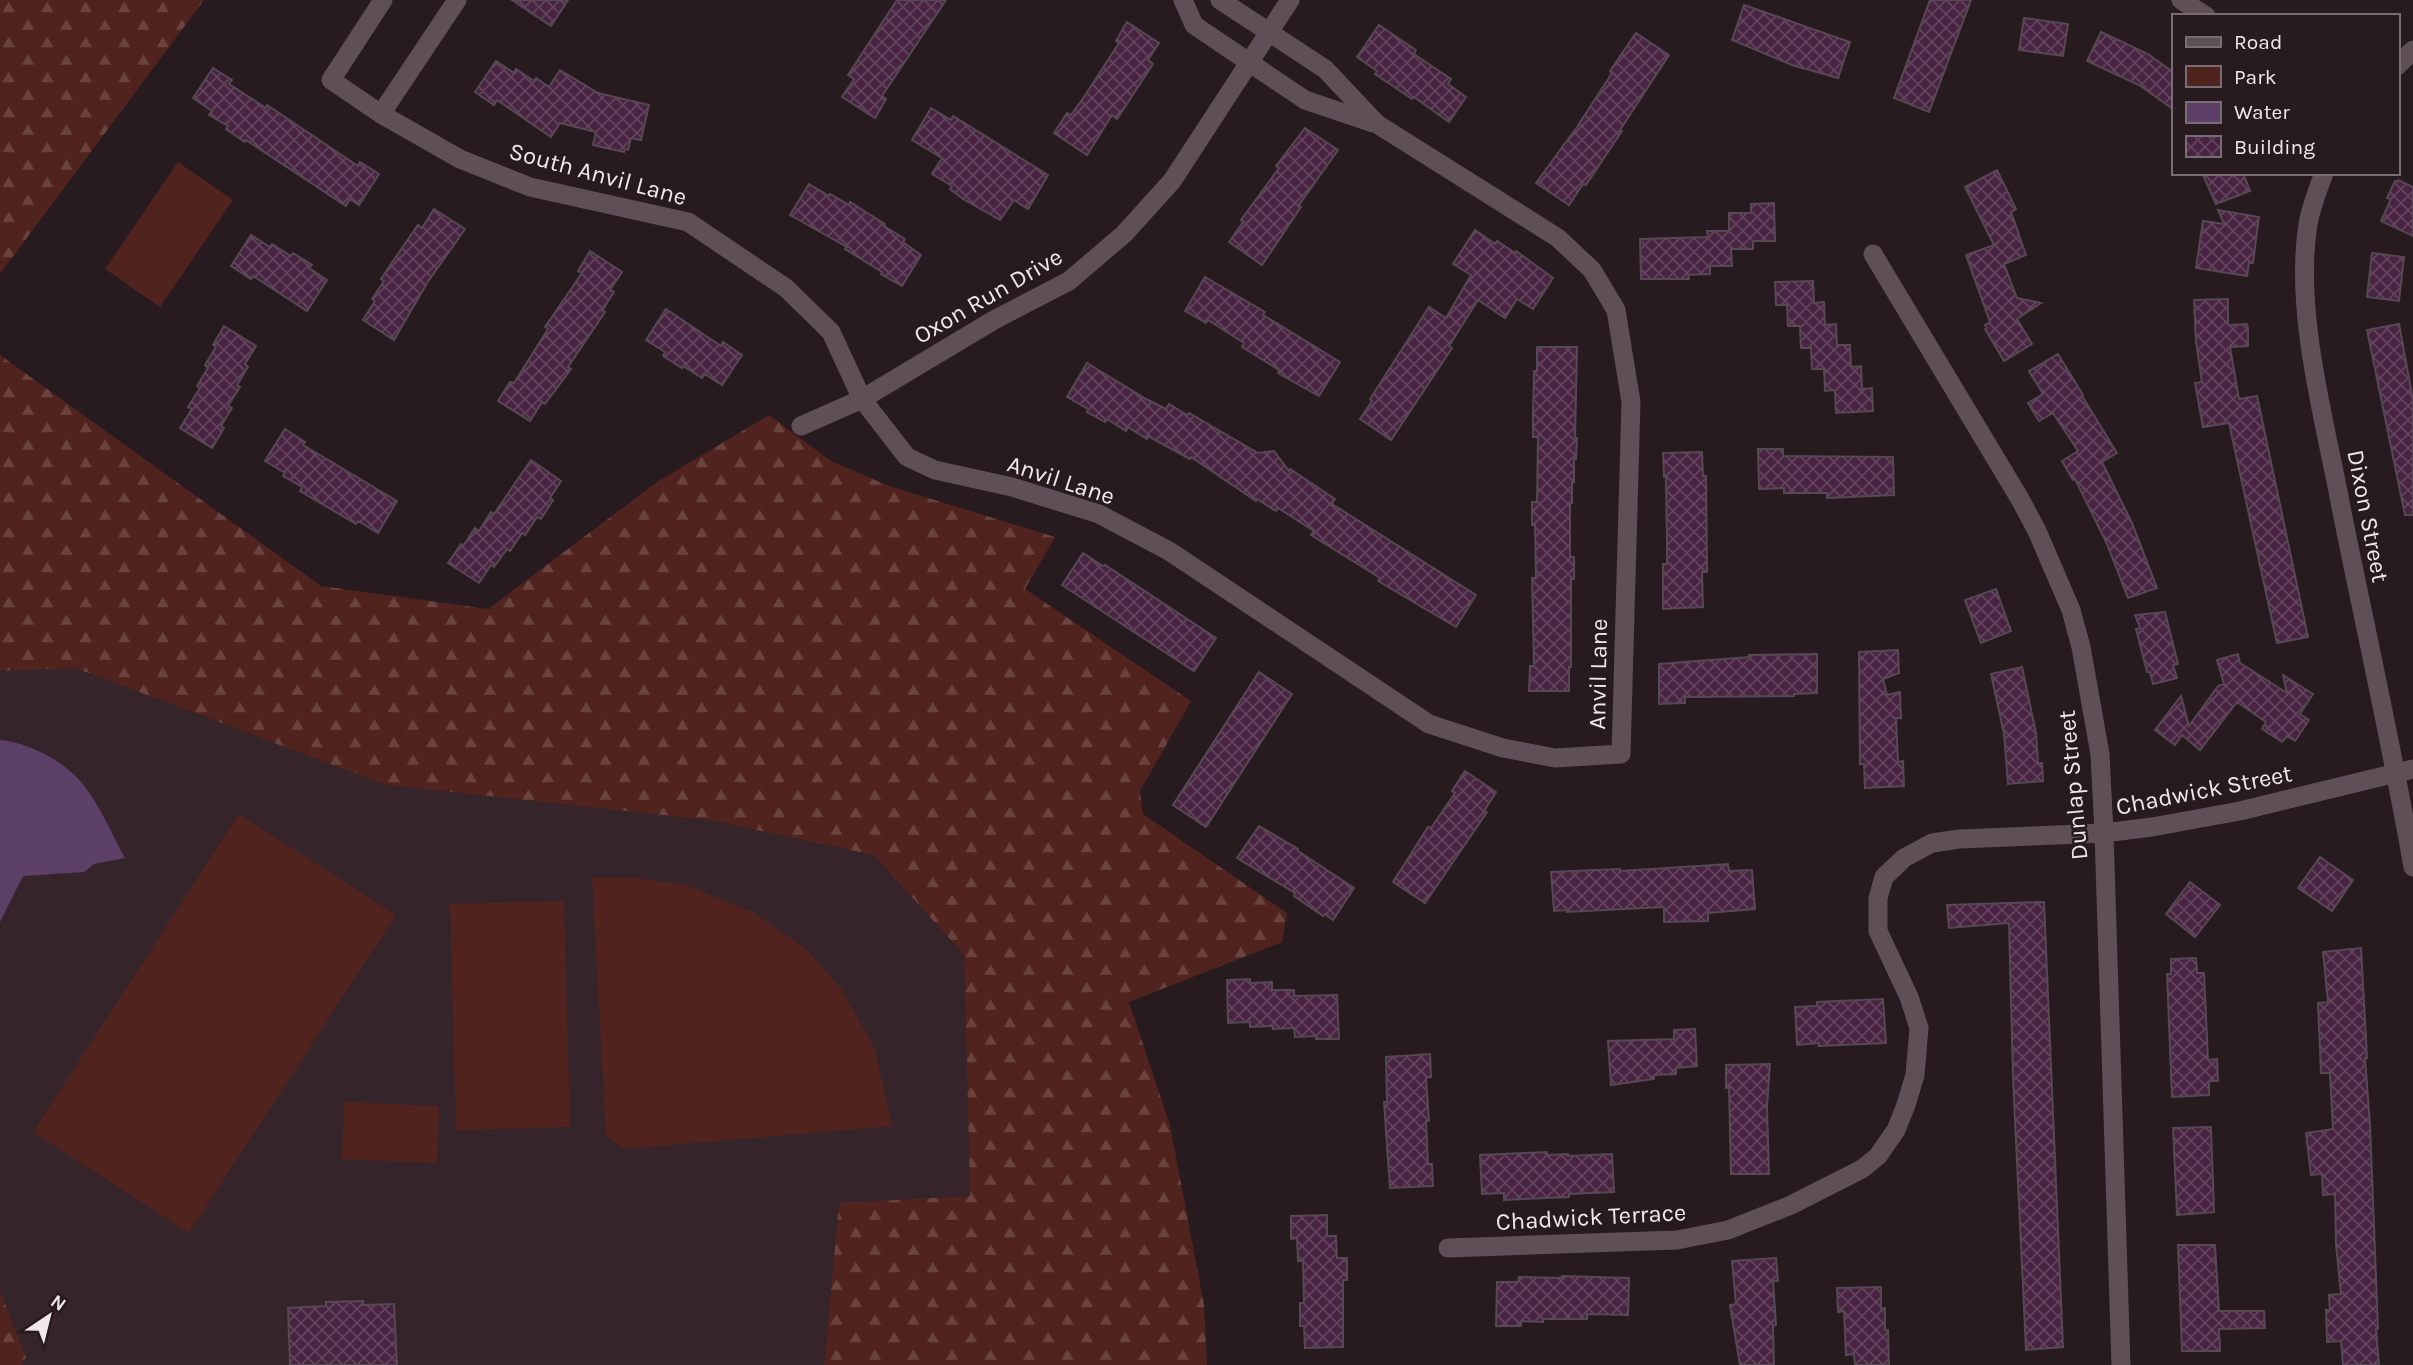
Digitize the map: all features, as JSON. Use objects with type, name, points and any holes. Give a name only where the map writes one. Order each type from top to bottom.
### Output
[{"type":"street","name":"South Anvil Lane","points":[[383,0],[331,80],[381,114],[460,159],[530,187],[688,222],[786,288],[831,332],[862,399]]},
{"type":"street","points":[[381,114],[457,0]]},
{"type":"street","points":[[1183,0],[1194,25],[1305,100],[1377,124]]},
{"type":"street","name":"Anvil Lane","points":[[862,399],[907,457],[934,470],[1012,487],[1099,514],[1170,551],[1429,724],[1503,748],[1555,758],[1621,754],[1631,402],[1616,310],[1592,270],[1558,237],[1377,124],[1325,69],[1220,0]]},
{"type":"street","name":"Oxon Run Drive","points":[[801,426],[862,399],[994,320],[1069,281],[1124,234],[1172,181],[1290,0]]},
{"type":"street","points":[[2181,0],[2203,14]]},
{"type":"street","points":[[2399,64],[2413,50]]},
{"type":"street","name":"Dixon Street","points":[[2323,175],[2308,223],[2306,286],[2309,340],[2351,556],[2405,772],[2413,867]]},
{"type":"street","name":"Dunlap Street","points":[[1873,254],[2037,531],[2071,610],[2081,647],[2100,754],[2121,1365]]},
{"type":"street","name":"Chadwick Street","points":[[1959,839],[2104,833],[2152,827],[2240,811],[2405,772]]},
{"type":"street","name":"Chadwick Terrace","points":[[1448,1248],[1677,1240],[1728,1230],[1791,1205],[1862,1169],[1878,1156],[1895,1130],[1906,1105],[1915,1075],[1920,1028],[1909,997],[1878,931],[1878,898],[1884,877],[1904,858],[1932,843],[1959,839]]},
{"type":"shaded area","points":[[0,668],[75,668],[386,785],[709,820],[874,855],[964,955],[970,1196],[839,1204],[824,1365],[22,1365],[26,1357],[0,1291]]},
{"type":"green space","points":[[0,0],[204,0],[0,274]]},
{"type":"green space","points":[[178,162],[233,200],[160,307],[105,269]]},
{"type":"green space","points":[[0,355],[321,586],[488,609],[657,482],[769,415],[831,461],[889,486],[1055,537],[1025,589],[1191,701],[1140,791],[1143,814],[1287,913],[1282,942],[1129,1002],[1170,1125],[1204,1305],[1207,1365],[824,1365],[839,1203],[970,1196],[964,955],[874,855],[709,820],[386,785],[75,668],[0,671]]},
{"type":"green space","points":[[239,814],[396,915],[189,1233],[33,1132]]},
{"type":"green space","points":[[592,878],[636,878],[686,885],[753,912],[805,948],[840,987],[875,1049],[892,1126],[624,1149],[606,1136]]},
{"type":"green space","points":[[564,901],[570,1127],[456,1130],[450,904]]},
{"type":"green space","points":[[344,1102],[439,1106],[437,1163],[342,1159]]},
{"type":"green space","points":[[0,1291],[26,1357],[22,1365],[0,1365]]},
{"type":"water","points":[[0,740],[37,750],[71,772],[93,799],[125,858],[94,864],[84,872],[23,876],[0,922]]},
{"type":"building","points":[[512,0],[568,0],[551,26]]},
{"type":"building","points":[[897,0],[946,0],[882,96],[886,99],[875,118],[842,97],[854,79],[848,75]]},
{"type":"building","points":[[1930,0],[1971,0],[1929,112],[1894,98]]},
{"type":"building","points":[[1744,5],[1850,42],[1838,78],[1792,65],[1732,40]]},
{"type":"building","points":[[2024,18],[2068,24],[2063,56],[2019,50]]},
{"type":"building","points":[[1127,22],[1159,43],[1148,60],[1153,64],[1117,119],[1112,115],[1087,155],[1054,133],[1067,113],[1071,115],[1084,97],[1119,43],[1116,41]]},
{"type":"building","points":[[1379,25],[1416,50],[1414,54],[1451,79],[1448,84],[1466,97],[1449,122],[1375,74],[1377,71],[1357,57]]},
{"type":"building","points":[[2101,32],[2148,54],[2172,71],[2172,108],[2139,85],[2087,61]]},
{"type":"building","points":[[1636,33],[1669,55],[1586,185],[1583,184],[1569,205],[1536,183],[1577,127]]},
{"type":"building","points":[[496,61],[514,73],[516,69],[549,87],[560,70],[598,93],[649,105],[641,140],[631,138],[628,150],[625,149],[624,152],[593,145],[596,132],[560,123],[551,137],[497,100],[494,105],[475,92]]},
{"type":"building","points":[[213,68],[232,80],[229,84],[266,108],[267,105],[358,166],[360,162],[379,174],[359,205],[350,199],[346,206],[246,140],[245,142],[226,129],[228,126],[209,115],[212,111],[193,98]]},
{"type":"building","points":[[931,108],[951,120],[953,116],[1048,175],[1028,209],[1014,200],[1000,220],[963,199],[950,189],[952,186],[932,174],[942,158],[912,140]]},
{"type":"building","points":[[1305,128],[1338,150],[1299,205],[1301,207],[1262,265],[1229,242],[1243,222],[1241,220],[1279,168],[1276,166]]},
{"type":"building","points":[[1997,170],[2016,209],[2011,212],[2026,255],[2004,264],[2017,298],[2041,303],[2017,319],[2032,344],[2004,361],[1985,329],[1985,325],[1990,322],[1966,255],[1994,245],[1965,187]]},
{"type":"building","points":[[2203,175],[2244,175],[2250,191],[2216,204]]},
{"type":"building","points":[[2398,180],[2413,187],[2413,236],[2381,221],[2391,199],[2387,198]]},
{"type":"building","points":[[809,184],[849,205],[850,202],[885,224],[884,226],[905,239],[903,242],[921,255],[902,286],[845,249],[847,247],[790,215]]},
{"type":"building","points":[[1774,203],[1775,241],[1753,241],[1753,249],[1731,249],[1732,266],[1710,266],[1710,274],[1688,275],[1689,279],[1641,279],[1640,239],[1708,237],[1707,231],[1729,231],[1729,213],[1751,213],[1751,204]]},
{"type":"building","points":[[434,209],[465,229],[427,283],[394,340],[363,320],[384,281],[381,279],[418,225],[422,228]]},
{"type":"building","points":[[2218,210],[2259,217],[2253,263],[2249,263],[2247,276],[2196,268],[2203,221],[2224,224]]},
{"type":"building","points":[[1475,230],[1495,244],[1497,241],[1515,253],[1516,251],[1553,278],[1533,309],[1517,299],[1505,318],[1478,300],[1449,346],[1452,348],[1391,440],[1360,419],[1429,307],[1446,318],[1471,275],[1453,264]]},
{"type":"building","points":[[251,235],[291,256],[293,253],[312,265],[309,268],[327,280],[307,311],[253,276],[251,279],[231,266]]},
{"type":"building","points":[[590,251],[622,272],[610,290],[614,292],[602,311],[605,312],[568,367],[571,369],[545,404],[542,402],[530,421],[498,401],[510,382],[514,383],[548,329],[545,327],[582,273],[578,271]]},
{"type":"building","points":[[2372,253],[2404,257],[2399,301],[2367,297]]},
{"type":"building","points":[[1205,277],[1265,312],[1263,315],[1340,362],[1319,396],[1278,373],[1279,370],[1242,347],[1244,343],[1208,320],[1206,323],[1185,311]]},
{"type":"building","points":[[1813,281],[1814,303],[1824,302],[1825,325],[1836,324],[1837,345],[1850,345],[1851,367],[1861,366],[1862,389],[1872,388],[1873,411],[1836,413],[1835,390],[1825,391],[1824,369],[1812,369],[1811,348],[1801,348],[1800,326],[1788,326],[1787,305],[1776,305],[1775,282]]},
{"type":"building","points":[[2228,299],[2228,325],[2247,324],[2248,328],[2248,346],[2230,347],[2239,399],[2257,396],[2308,637],[2277,643],[2229,423],[2203,427],[2195,383],[2202,382],[2194,300]]},
{"type":"building","points":[[666,309],[721,346],[723,342],[742,355],[722,385],[705,374],[702,378],[683,366],[682,368],[663,356],[665,352],[646,340]]},
{"type":"building","points":[[2399,324],[2413,400],[2413,515],[2405,515],[2367,330]]},
{"type":"building","points":[[224,326],[256,346],[245,364],[248,367],[237,385],[240,387],[228,406],[232,408],[221,426],[224,428],[212,448],[180,428],[192,409],[188,407],[200,388],[197,386],[208,368],[205,365]]},
{"type":"building","points":[[1537,347],[1577,347],[1577,438],[1570,503],[1570,557],[1574,557],[1574,579],[1571,579],[1569,691],[1529,691],[1530,666],[1534,666],[1532,578],[1536,578],[1532,502],[1537,502],[1538,437],[1533,437],[1533,414]]},
{"type":"building","points":[[2058,354],[2117,453],[2102,462],[2132,523],[2157,588],[2128,598],[2107,544],[2075,479],[2073,480],[2062,461],[2078,451],[2053,413],[2039,421],[2028,403],[2043,394],[2029,371]]},
{"type":"building","points":[[1087,363],[1146,399],[1166,409],[1169,404],[1187,415],[1189,413],[1258,453],[1274,451],[1289,471],[1290,469],[1335,499],[1332,504],[1476,595],[1456,627],[1378,581],[1380,578],[1311,535],[1314,531],[1278,508],[1276,511],[1257,499],[1256,501],[1191,457],[1190,459],[1148,436],[1147,439],[1128,427],[1126,431],[1107,419],[1105,422],[1087,412],[1088,409],[1067,397]]},
{"type":"building","points":[[285,429],[305,442],[303,445],[397,501],[378,533],[358,521],[356,524],[300,491],[302,487],[265,461]]},
{"type":"building","points":[[1758,449],[1783,449],[1783,456],[1893,457],[1894,495],[1827,498],[1827,493],[1784,493],[1784,488],[1759,489]]},
{"type":"building","points":[[1702,452],[1703,476],[1706,476],[1707,572],[1702,572],[1703,607],[1663,609],[1663,564],[1667,564],[1667,543],[1663,453]]},
{"type":"building","points":[[531,460],[561,481],[550,498],[553,500],[541,519],[537,517],[510,551],[507,549],[494,567],[491,565],[479,583],[448,563],[475,528],[479,531],[491,512],[494,514]]},
{"type":"building","points":[[1083,553],[1216,638],[1194,671],[1062,585]]},
{"type":"building","points":[[1996,589],[2011,631],[1981,643],[1965,600]]},
{"type":"building","points":[[2165,612],[2178,664],[2173,665],[2177,678],[2153,684],[2150,672],[2147,672],[2136,629],[2140,628],[2135,615]]},
{"type":"building","points":[[1898,650],[1899,673],[1883,679],[1887,695],[1900,692],[1901,718],[1896,718],[1898,762],[1903,761],[1904,786],[1865,788],[1864,764],[1860,764],[1859,652]]},
{"type":"building","points":[[1817,654],[1817,693],[1794,696],[1685,697],[1685,703],[1659,704],[1659,664],[1750,657],[1749,655]]},
{"type":"building","points":[[2238,654],[2240,663],[2287,693],[2283,675],[2313,694],[2300,714],[2309,720],[2295,741],[2287,736],[2282,742],[2262,729],[2266,722],[2237,702],[2200,750],[2182,735],[2175,745],[2155,730],[2181,696],[2189,726],[2218,686],[2224,684],[2217,660]]},
{"type":"building","points":[[2022,667],[2036,733],[2038,763],[2042,763],[2043,781],[2008,784],[2004,734],[1991,674]]},
{"type":"building","points":[[1259,672],[1292,694],[1206,827],[1173,805]]},
{"type":"building","points":[[1465,771],[1496,792],[1484,811],[1487,812],[1425,903],[1393,882],[1428,827],[1431,828],[1455,793],[1452,791]]},
{"type":"building","points":[[1259,826],[1354,888],[1333,920],[1237,858]]},
{"type":"building","points":[[2320,857],[2353,880],[2332,911],[2298,888]]},
{"type":"building","points":[[1728,864],[1729,871],[1752,870],[1755,909],[1708,913],[1708,921],[1664,922],[1664,907],[1554,911],[1551,872],[1620,871]]},
{"type":"building","points":[[2190,882],[2220,905],[2195,937],[2166,914]]},
{"type":"building","points":[[2044,902],[2063,1347],[2026,1350],[2013,1078],[2009,923],[1949,928],[1947,905]]},
{"type":"building","points":[[2361,948],[2379,1365],[2343,1365],[2341,1341],[2327,1342],[2326,1310],[2330,1310],[2329,1295],[2341,1294],[2335,1194],[2323,1195],[2322,1174],[2311,1175],[2306,1133],[2333,1129],[2330,1073],[2321,1073],[2318,1003],[2328,1002],[2323,952]]},
{"type":"building","points":[[2196,958],[2197,973],[2204,973],[2208,1060],[2217,1059],[2218,1081],[2209,1081],[2209,1095],[2172,1097],[2167,974],[2171,974],[2171,959]]},
{"type":"building","points":[[1250,979],[1250,983],[1272,982],[1272,990],[1294,990],[1294,996],[1337,995],[1339,1039],[1295,1037],[1294,1028],[1250,1027],[1250,1022],[1228,1023],[1227,980]]},
{"type":"building","points":[[1883,999],[1886,1043],[1797,1045],[1795,1007],[1817,1006],[1817,1002]]},
{"type":"building","points":[[1695,1029],[1697,1066],[1676,1068],[1676,1074],[1654,1075],[1654,1079],[1611,1085],[1608,1041],[1674,1039],[1674,1030]]},
{"type":"building","points":[[1430,1054],[1431,1077],[1426,1078],[1429,1121],[1426,1121],[1428,1164],[1432,1164],[1433,1186],[1390,1188],[1384,1102],[1387,1102],[1386,1057]]},
{"type":"building","points":[[1770,1064],[1767,1107],[1769,1174],[1731,1174],[1726,1065]]},
{"type":"building","points":[[2211,1127],[2214,1212],[2177,1215],[2173,1128]]},
{"type":"building","points":[[1547,1152],[1547,1155],[1568,1156],[1612,1154],[1614,1192],[1504,1200],[1504,1193],[1482,1194],[1480,1155]]},
{"type":"building","points":[[1327,1215],[1327,1236],[1336,1236],[1337,1258],[1347,1258],[1347,1280],[1343,1280],[1343,1347],[1305,1348],[1304,1326],[1300,1326],[1300,1303],[1304,1303],[1303,1261],[1298,1261],[1297,1238],[1291,1239],[1291,1216]]},
{"type":"building","points":[[2178,1245],[2215,1245],[2219,1311],[2264,1311],[2265,1328],[2219,1329],[2220,1351],[2182,1351]]},
{"type":"building","points":[[1776,1258],[1778,1281],[1773,1281],[1776,1325],[1773,1326],[1774,1365],[1740,1365],[1730,1305],[1736,1304],[1732,1261]]},
{"type":"building","points":[[1519,1277],[1629,1278],[1628,1315],[1587,1314],[1587,1319],[1543,1319],[1543,1322],[1521,1321],[1521,1326],[1496,1326],[1497,1282],[1518,1282]]},
{"type":"building","points":[[1881,1287],[1881,1309],[1885,1308],[1885,1330],[1888,1330],[1889,1365],[1855,1365],[1854,1354],[1846,1355],[1844,1311],[1838,1312],[1837,1288]]},
{"type":"building","points":[[363,1301],[363,1305],[394,1304],[397,1365],[290,1365],[288,1308],[326,1306],[326,1302]]}]
